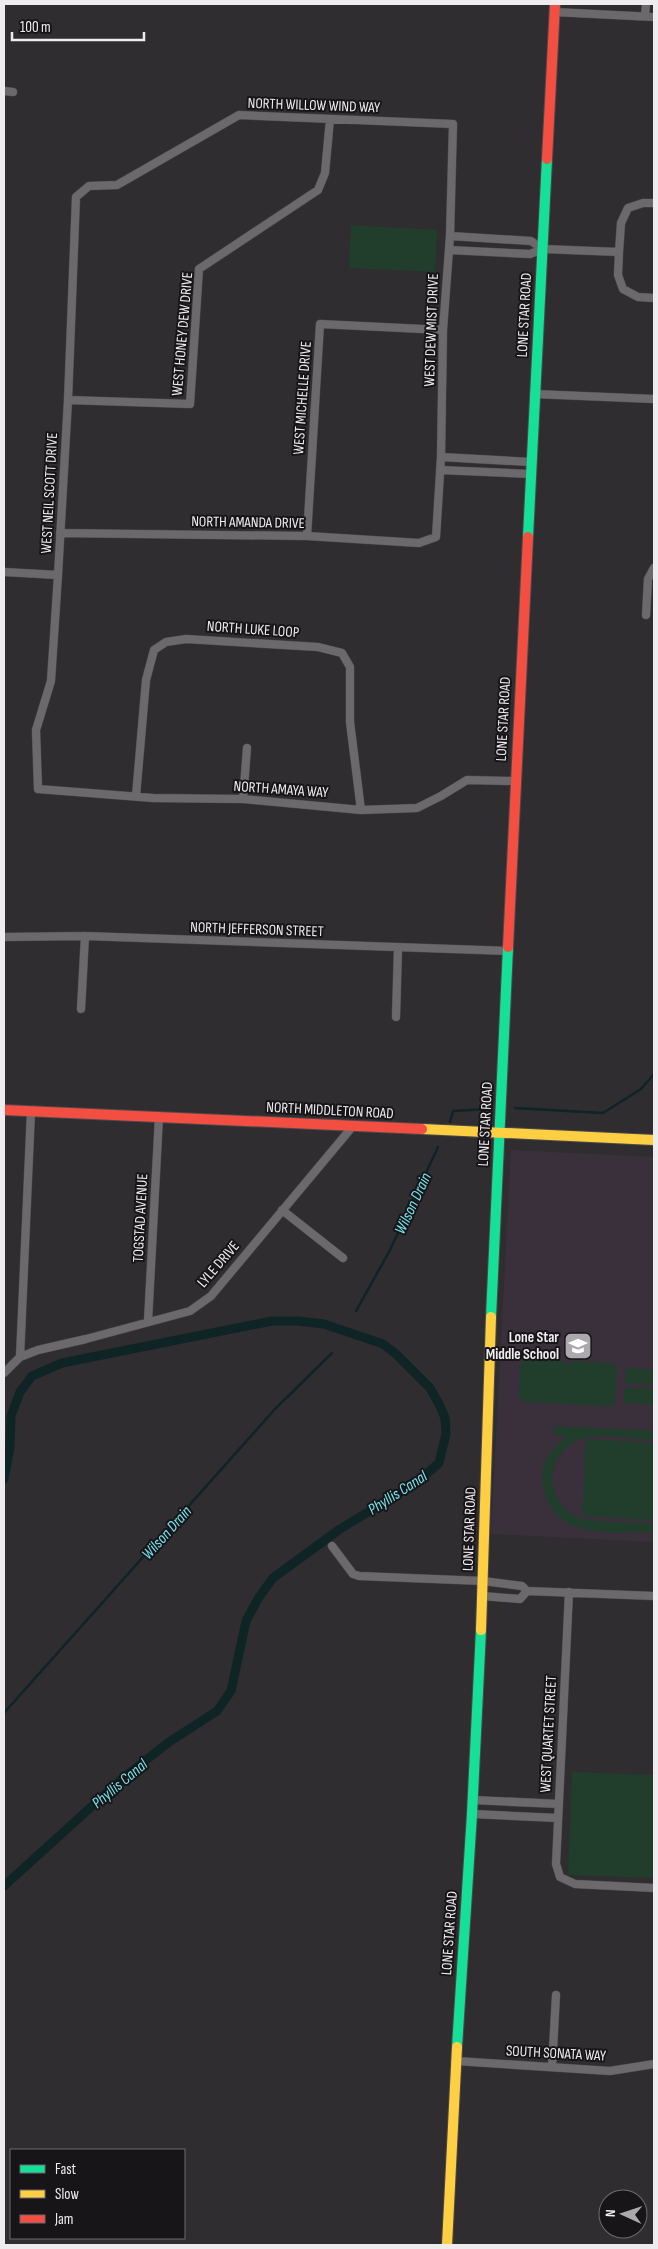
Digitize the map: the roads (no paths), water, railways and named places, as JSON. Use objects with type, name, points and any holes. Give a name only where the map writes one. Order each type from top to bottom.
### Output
[{"type":"main road","name":"LONE STAR ROAD","points":[[447,2245],[456,2061],[472,1814],[483,1581],[490,1336],[509,951],[515,782],[554,8]]},
{"type":"main road","name":"NORTH MIDDLETON ROAD","points":[[4,1110],[654,1140]]},
{"type":"street","points":[[645,16],[646,4]]},
{"type":"street","points":[[554,8],[654,16]]},
{"type":"street","points":[[4,91],[13,92]]},
{"type":"street","name":"NORTH WILLOW WIND WAY","points":[[76,197],[89,186],[117,185],[239,115],[453,124]]},
{"type":"street","name":"WEST HONEY DEW DRIVE","points":[[68,400],[190,404],[199,269],[318,190],[325,173],[330,119]]},
{"type":"street","name":"WEST DEW MIST DRIVE","points":[[436,537],[441,457],[443,330],[450,236],[453,124]]},
{"type":"street","name":"WEST NEIL SCOTT DRIVE","points":[[38,789],[36,730],[51,681],[58,575],[68,400],[76,197]]},
{"type":"street","points":[[654,203],[643,203],[628,208],[620,223],[618,275],[623,289],[638,297],[654,298]]},
{"type":"street","points":[[450,236],[530,241],[542,249]]},
{"type":"street","points":[[449,250],[530,254],[542,249],[619,252]]},
{"type":"street","name":"WEST MICHELLE DRIVE","points":[[307,536],[320,324],[443,330]]},
{"type":"street","points":[[534,394],[654,399]]},
{"type":"street","points":[[441,457],[530,462]]},
{"type":"street","points":[[440,470],[530,474]]},
{"type":"street","name":"NORTH AMANDA DRIVE","points":[[60,533],[307,536],[419,543],[436,537]]},
{"type":"street","points":[[646,615],[652,570]]},
{"type":"street","points":[[4,572],[58,575]]},
{"type":"street","name":"NORTH LUKE LOOP","points":[[136,796],[146,680],[154,650],[166,642],[186,639],[246,642],[318,647],[342,653],[350,667],[350,722],[361,810]]},
{"type":"street","points":[[244,799],[247,748]]},
{"type":"street","name":"NORTH AMAYA WAY","points":[[38,789],[136,796],[244,799],[361,810],[417,808],[467,780],[515,782]]},
{"type":"street","points":[[81,1010],[85,936]]},
{"type":"street","name":"NORTH JEFFERSON STREET","points":[[4,937],[85,936],[509,951]]},
{"type":"street","points":[[396,1018],[398,948]]},
{"type":"street","points":[[20,1357],[31,1111]]},
{"type":"street","name":"TOGSTAD AVENUE","points":[[148,1322],[159,1117]]},
{"type":"street","name":"LYLE DRIVE","points":[[4,1373],[20,1357],[38,1350],[86,1339],[190,1310],[211,1296],[352,1126]]},
{"type":"street","points":[[282,1210],[343,1258]]},
{"type":"street","points":[[332,1546],[354,1574],[359,1576],[483,1581],[522,1586],[527,1591],[654,1596]]},
{"type":"street","points":[[482,1596],[520,1599],[527,1591]]},
{"type":"street","name":"WEST QUARTET STREET","points":[[569,1592],[556,1864],[560,1877],[575,1884],[654,1888]]},
{"type":"street","points":[[472,1800],[559,1804]]},
{"type":"street","points":[[472,1814],[558,1818]]},
{"type":"street","points":[[552,2067],[556,1996]]},
{"type":"street","name":"SOUTH SONATA WAY","points":[[456,2061],[610,2070],[654,2064]]},
{"type":"waterway","name":"Wilson Drain","points":[[515,1108],[603,1113],[641,1089],[654,1074]]},
{"type":"waterway","name":"Wilson Drain","points":[[450,1122],[453,1111],[488,1109]]},
{"type":"waterway","name":"Wilson Drain","points":[[356,1311],[390,1250],[438,1147]]},
{"type":"waterway","name":"Phyllis Canal","points":[[4,1479],[10,1447],[11,1416],[20,1392],[32,1376],[62,1363],[272,1321],[324,1324],[383,1344],[396,1354],[430,1388],[445,1418],[446,1434],[439,1463],[416,1483],[340,1529],[273,1578],[259,1597],[246,1621],[231,1691],[217,1711],[169,1742],[122,1779],[4,1886]]},
{"type":"waterway","name":"Wilson Drain","points":[[4,1713],[275,1409],[332,1353]]},
{"type":"place","name":"Lone Star Middle School","points":[[578,1346]]}]
